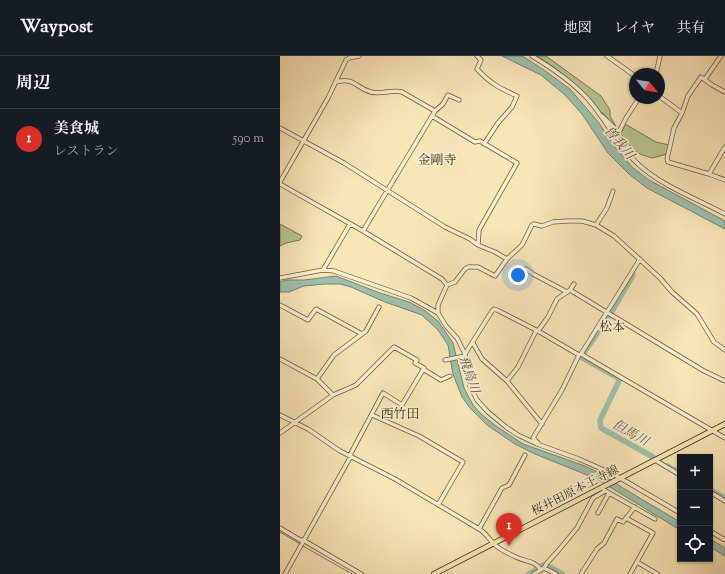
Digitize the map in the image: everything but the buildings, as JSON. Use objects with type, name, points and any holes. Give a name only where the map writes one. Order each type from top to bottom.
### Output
[{"type":"main road","name":"桜井田原本王寺線","points":[[434,574],[603,489],[621,478],[725,424]]},
{"type":"street","points":[[359,56],[347,58],[336,82],[280,183],[442,279],[447,286]]},
{"type":"street","points":[[477,56],[481,60],[477,69],[487,80],[517,96],[512,107],[498,123],[484,144]]},
{"type":"street","points":[[532,56],[563,75],[588,99],[625,150],[646,171],[658,180],[725,214]]},
{"type":"street","points":[[607,56],[629,72]]},
{"type":"street","points":[[657,68],[660,56]]},
{"type":"street","points":[[705,79],[721,56]]},
{"type":"street","points":[[725,92],[701,77],[688,96],[682,113],[674,128],[667,159],[668,162],[725,180]]},
{"type":"street","points":[[336,82],[346,79],[373,93],[402,92],[435,111]]},
{"type":"street","points":[[363,231],[435,111],[443,104],[448,95],[460,100]]},
{"type":"street","points":[[665,100],[682,113]]},
{"type":"street","points":[[601,116],[619,132],[635,104]]},
{"type":"street","points":[[432,116],[475,142],[480,141],[517,163],[479,230],[478,245]]},
{"type":"street","points":[[280,128],[344,163],[445,227],[507,259]]},
{"type":"street","points":[[708,174],[725,148]]},
{"type":"street","points":[[596,224],[607,208],[613,191]]},
{"type":"street","points":[[677,511],[621,478],[580,459],[538,444],[518,435],[506,427],[482,406],[473,393],[467,376],[465,355],[457,338],[446,326],[438,312],[438,305],[447,286],[455,282],[465,268],[478,267],[496,276],[507,259],[522,244],[532,225],[542,226],[553,222],[575,220],[586,221],[596,224],[614,236],[640,259],[676,296],[697,314],[714,342],[725,350]]},
{"type":"street","points":[[323,270],[350,224]]},
{"type":"street","points":[[538,444],[534,438],[606,311],[640,259]]},
{"type":"street","points":[[526,269],[606,311],[704,371],[725,381]]},
{"type":"street","points":[[280,278],[323,270],[334,271],[411,298],[438,312]]},
{"type":"street","points":[[507,381],[518,366],[537,331],[548,317],[556,299],[569,291],[574,284]]},
{"type":"street","points":[[280,305],[308,320],[316,309],[362,334]]},
{"type":"street","points":[[317,379],[334,355],[366,330],[379,307]]},
{"type":"street","points":[[446,359],[465,355],[494,309],[580,355],[725,438]]},
{"type":"street","points":[[473,343],[482,359],[507,381],[542,424]]},
{"type":"street","points":[[280,433],[333,395],[356,385],[394,347],[417,360],[415,363],[440,380],[450,376]]},
{"type":"street","points":[[280,359],[317,379],[333,395]]},
{"type":"street","points":[[285,574],[383,394],[402,405],[423,369]]},
{"type":"street","points":[[280,415],[295,422],[350,456],[368,464],[486,533],[497,547],[518,558],[527,560],[556,574]]},
{"type":"street","points":[[372,415],[419,436],[462,462],[438,505]]},
{"type":"street","points":[[479,529],[502,488],[509,485],[525,455]]},
{"type":"street","points":[[655,460],[677,473]]},
{"type":"street","points":[[534,574],[543,569],[547,562],[578,528],[593,498],[603,489],[655,519]]},
{"type":"street","points":[[598,513],[609,493]]},
{"type":"street","points":[[713,494],[725,500]]},
{"type":"street","points":[[580,574],[597,549],[604,543],[617,519],[623,522],[635,507]]},
{"type":"street","points":[[626,518],[653,533],[630,574]]},
{"type":"street","points":[[280,528],[300,540],[302,543],[361,574]]},
{"type":"street","points":[[713,533],[725,540]]},
{"type":"street","points":[[637,562],[657,574]]},
{"type":"green space","points":[[537,56],[546,56],[601,96],[610,110],[610,116],[618,130],[571,82],[555,68]]},
{"type":"green space","points":[[625,124],[656,142],[669,145],[667,154],[652,158],[640,154],[632,149],[621,134]]},
{"type":"green space","points":[[280,224],[302,236],[300,240],[280,246]]},
{"type":"shaded area","points":[[502,56],[524,57],[570,89],[599,123],[615,147],[633,168],[649,180],[725,221],[725,229],[647,188],[630,175],[608,153],[582,114],[565,95],[541,75]]},
{"type":"shaded area","points":[[336,276],[380,293],[409,302],[424,310],[438,321],[453,343],[464,388],[473,405],[481,414],[523,444],[585,466],[605,476],[677,520],[677,528],[597,479],[535,454],[515,444],[487,425],[470,408],[462,397],[453,374],[448,345],[438,330],[422,315],[340,284],[304,286],[289,292],[280,292],[280,282],[287,280],[304,280]]},
{"type":"shaded area","points":[[713,541],[725,548],[725,556],[713,549]]},
{"type":"waterway","name":"但馬川","points":[[633,275],[610,315],[581,357],[620,379],[600,420],[601,428],[653,457]]},
{"type":"waterway","name":"但馬川","points":[[667,466],[677,471]]},
{"type":"waterway","name":"但馬川","points":[[713,492],[725,498]]},
{"type":"waterway","points":[[280,532],[300,544]]},
{"type":"waterway","points":[[303,546],[352,574]]},
{"type":"waterway","points":[[529,574],[543,565],[548,566],[562,574]]},
{"type":"place","name":"美食城","points":[[509,546]]},
{"type":"district","name":"金剛寺","points":[[437,159]]},
{"type":"district","name":"松本","points":[[612,326]]},
{"type":"district","name":"西竹田","points":[[400,413]]},
{"type":"water label","name":"曽我川","points":[[620,142]]},
{"type":"water label","name":"飛鳥川","points":[[470,374]]}]
